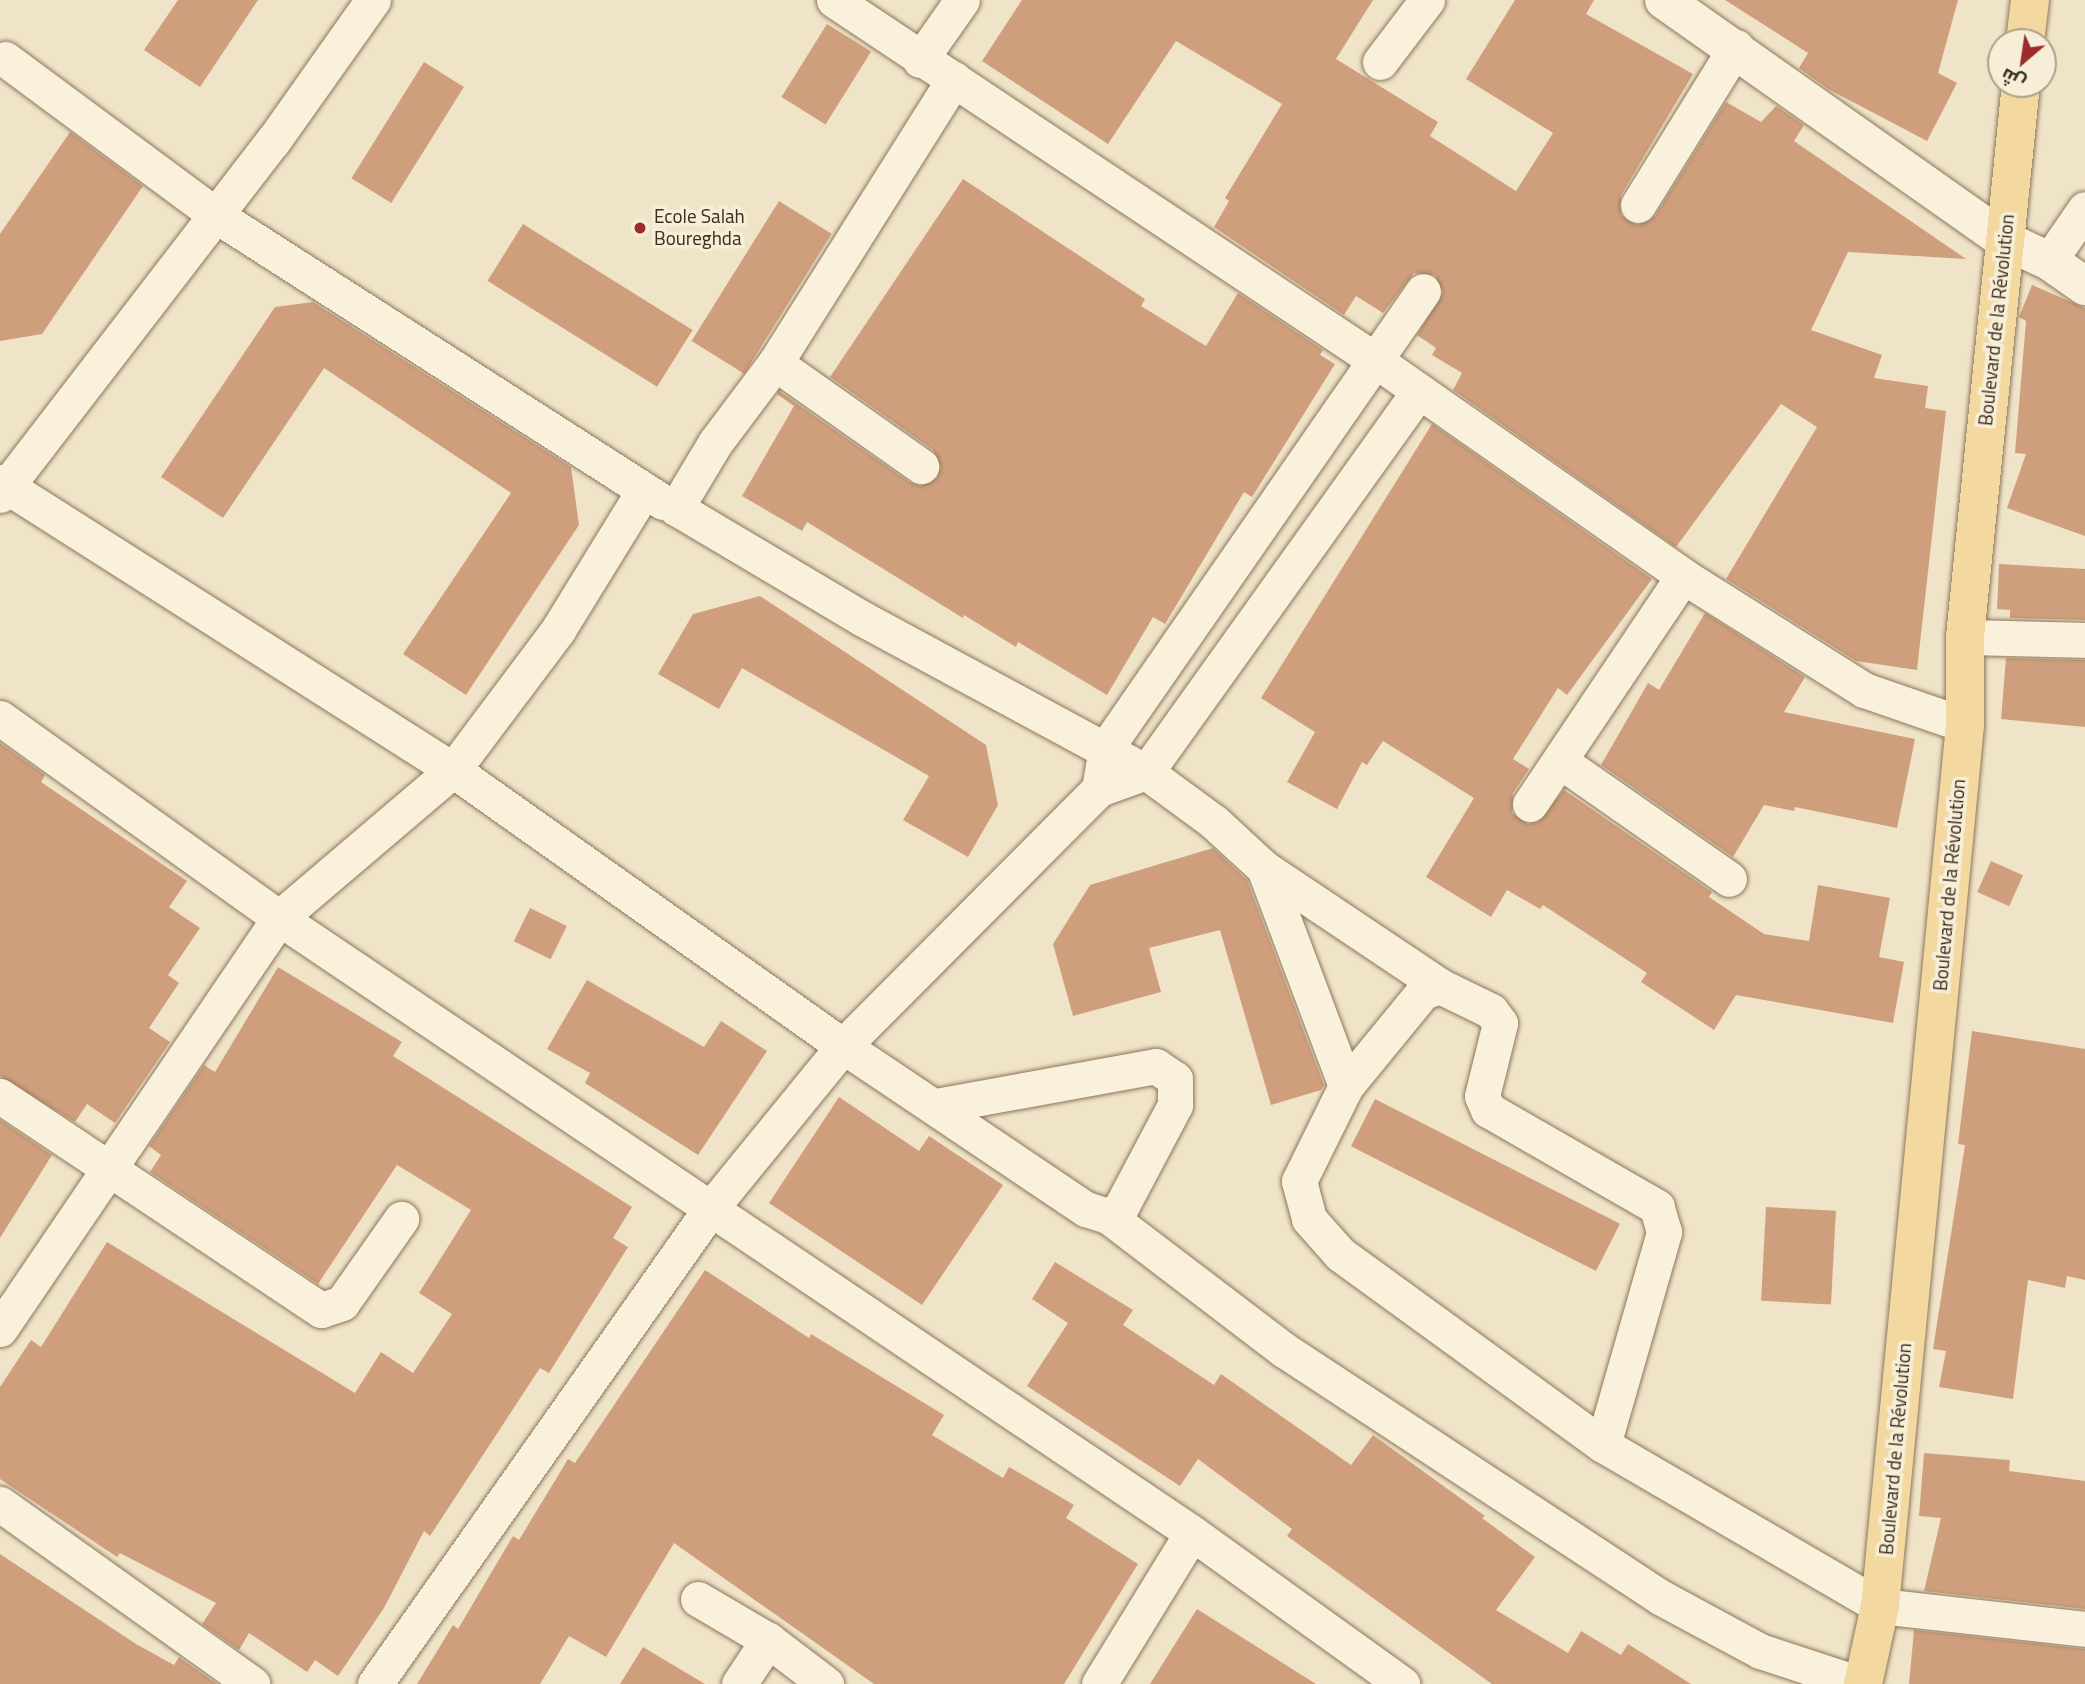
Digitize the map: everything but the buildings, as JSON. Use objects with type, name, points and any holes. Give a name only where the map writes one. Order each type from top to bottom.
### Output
[{"type":"main road","points":[[1664,0],[1736,47],[2004,240],[2049,261],[2085,286]]},
{"type":"main road","points":[[2027,28],[2030,0]]},
{"type":"main road","name":"Boulevard de la Révolution","points":[[1862,1684],[1881,1606],[1965,725],[1965,637],[2019,98]]},
{"type":"street","points":[[373,0],[216,216],[2,488],[453,770],[844,1046],[1086,1209],[1108,1216],[1284,1350],[1660,1597],[1760,1651],[1862,1684]]},
{"type":"street","points":[[834,0],[920,60],[954,79],[1375,360],[1683,576],[1864,690],[1965,725]]},
{"type":"street","points":[[920,60],[962,0]]},
{"type":"street","points":[[1380,62],[1427,0]]},
{"type":"street","points":[[1638,205],[1736,47]]},
{"type":"street","points":[[5,59],[216,216],[643,492],[863,619],[1146,772],[1214,821],[1264,868],[1440,986],[1492,1011],[1500,1023],[1482,1096],[1488,1110],[1657,1207],[1664,1232],[1604,1445]]},
{"type":"street","points":[[676,509],[715,443],[775,363],[954,79]]},
{"type":"street","points":[[2049,261],[2085,209]]},
{"type":"street","points":[[1099,789],[1106,748],[1423,291]]},
{"type":"street","points":[[775,363],[921,466]]},
{"type":"street","points":[[375,1684],[711,1208],[844,1046],[1099,789],[1146,772],[1419,391]]},
{"type":"street","points":[[0,1329],[279,918],[453,770],[558,630],[643,492]]},
{"type":"street","points":[[1530,804],[1683,576]]},
{"type":"street","points":[[1965,637],[2085,640]]},
{"type":"street","points":[[0,718],[279,918],[1192,1534],[1402,1684]]},
{"type":"street","points":[[1560,761],[1729,879]]},
{"type":"street","points":[[1264,868],[1346,1086]]},
{"type":"street","points":[[1440,986],[1423,992],[1346,1086],[1298,1181],[1309,1219],[1340,1254],[1604,1445],[1881,1606],[2085,1629]]},
{"type":"street","points":[[935,1106],[1156,1066],[1175,1079],[1175,1105],[1120,1209],[1108,1216]]},
{"type":"street","points":[[0,1096],[321,1310],[342,1303],[401,1219]]},
{"type":"street","points":[[0,1504],[252,1684]]},
{"type":"street","points":[[1099,1684],[1192,1534]]},
{"type":"street","points":[[698,1599],[768,1640],[826,1684]]},
{"type":"street","points":[[739,1684],[768,1640]]},
{"type":"place","name":"Ecole Salah Boureghda","points":[[640,228]]}]
